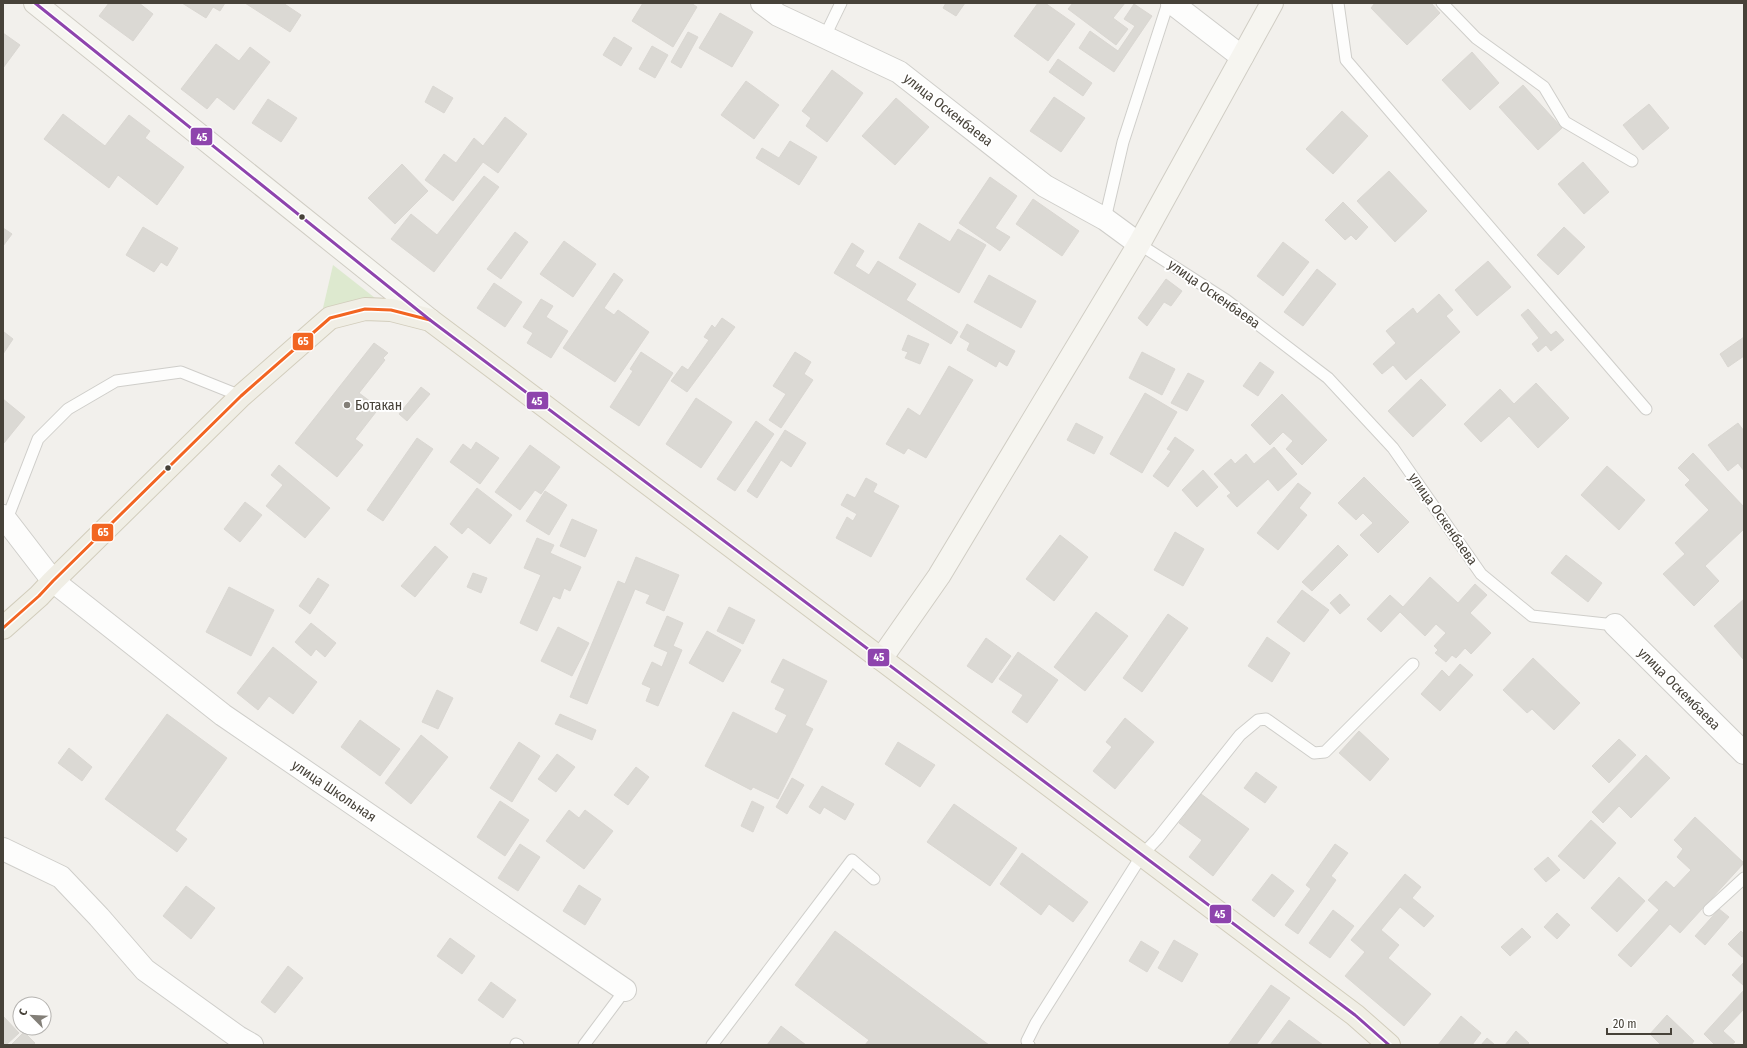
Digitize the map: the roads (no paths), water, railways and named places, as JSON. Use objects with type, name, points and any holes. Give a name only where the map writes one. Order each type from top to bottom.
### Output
[{"type":"main road","points":[[881,659],[939,576],[1139,244],[1272,3]]},
{"type":"main road","points":[[45,6],[430,320],[1355,1015],[1389,1045]]},
{"type":"main road","points":[[9,624],[240,396],[330,318],[365,309],[391,310],[430,320]]},
{"type":"street","name":"улица Оскенбаева","points":[[762,3],[778,15],[824,38],[899,72],[1045,186],[1105,219],[1139,244]]},
{"type":"street","points":[[1172,3],[1242,57]]},
{"type":"street","name":"улица Школьная","points":[[5,518],[53,581],[223,715],[625,990]]},
{"type":"street","name":"улица Оскембаева","points":[[1615,625],[1744,753]]},
{"type":"street","points":[[3,849],[61,877],[99,917],[145,970],[238,1037],[252,1045]]},
{"type":"lane","points":[[824,38],[841,3]]},
{"type":"lane","points":[[1105,219],[1123,142],[1168,3]]},
{"type":"lane","points":[[1338,3],[1346,60],[1646,409]]},
{"type":"lane","points":[[1442,3],[1476,38],[1544,87],[1565,122],[1632,161]]},
{"type":"lane","name":"улица Оскенбаева","points":[[1139,244],[1226,300],[1328,378],[1393,448],[1481,574],[1532,616],[1615,625]]},
{"type":"lane","points":[[5,518],[38,439],[68,409],[116,381],[181,372],[240,396]]},
{"type":"lane","points":[[1029,1045],[1028,1040],[1036,1022],[1142,855],[1158,838],[1240,735],[1258,720],[1266,719],[1314,752],[1325,752],[1413,664]]},
{"type":"lane","points":[[712,1045],[852,860],[874,879]]},
{"type":"lane","points":[[1709,910],[1744,878]]},
{"type":"lane","points":[[584,1045],[625,990]]},
{"type":"place","name":"Ботакан","points":[[347,405]]}]
